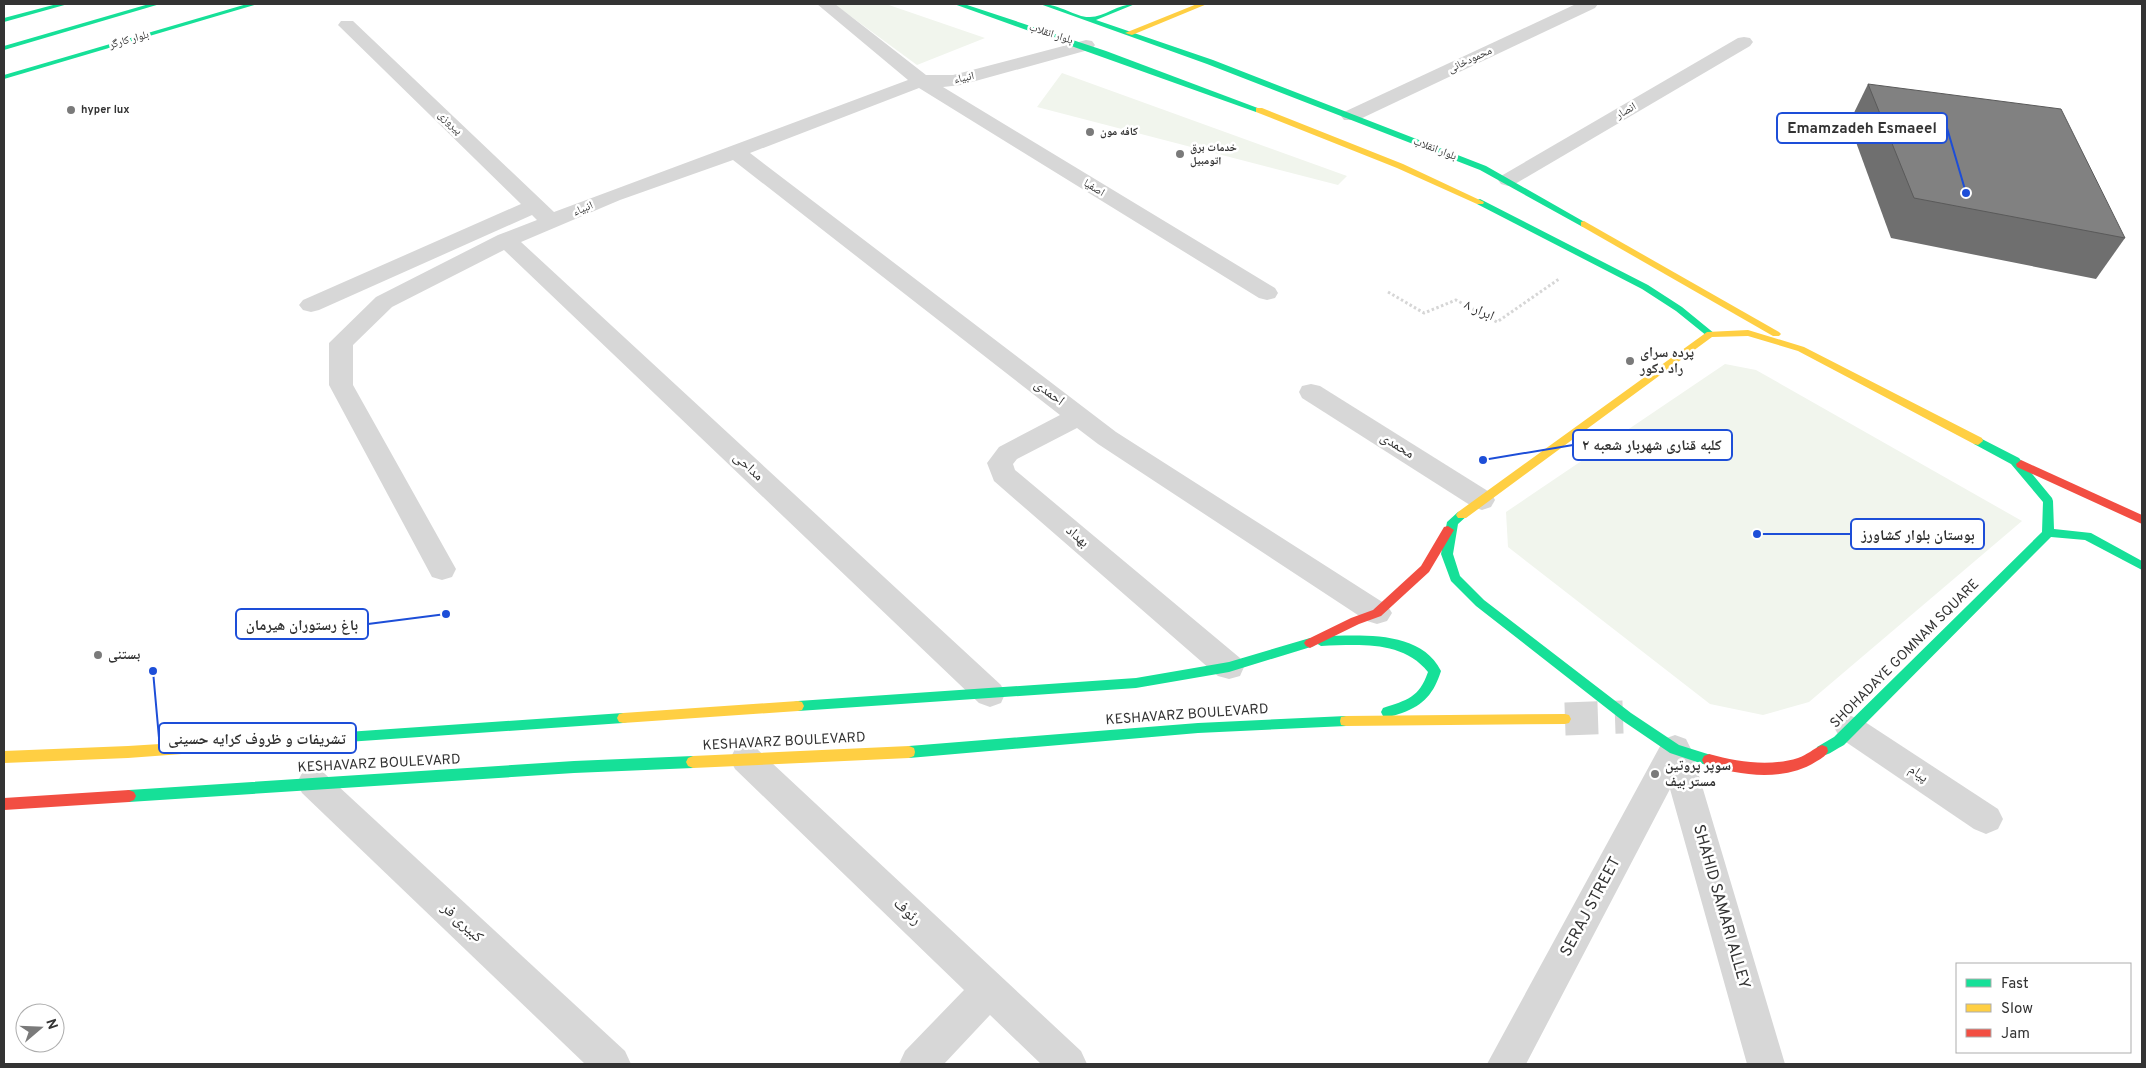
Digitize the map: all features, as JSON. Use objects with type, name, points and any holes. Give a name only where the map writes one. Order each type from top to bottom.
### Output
[{"type":"main road","points":[[4,20],[64,4]]},
{"type":"main road","points":[[4,48],[156,4]]},
{"type":"main road","name":"بلوار کارگر","points":[[4,77],[254,4]]},
{"type":"main road","name":"بلوار انقلاب","points":[[958,4],[1086,45],[1259,109],[1421,174],[1532,226],[1591,258],[1690,315],[1710,334]]},
{"type":"main road","name":"بلوار انقلاب","points":[[1044,4],[1092,19],[1351,116],[1508,180],[1801,348]]},
{"type":"main road","points":[[1092,19],[1132,4]]},
{"type":"main road","points":[[1129,33],[1203,4]]},
{"type":"main road","points":[[1453,522],[1710,334],[1748,333],[1801,348],[2015,461],[2142,520]]},
{"type":"main road","points":[[2015,461],[2048,501],[2048,533],[2087,536],[2142,566]]},
{"type":"main road","name":"KESHAVARZ BOULEVARD","points":[[4,757],[158,750],[1136,683],[1230,667],[1318,641],[1376,613],[1425,569],[1453,522]]},
{"type":"main road","name":"SHOHADAYE GOMNAM SQUARE","points":[[1453,522],[1447,554],[1455,578],[1480,604],[1625,717],[1675,749],[1725,765],[1763,768],[1802,763],[1838,741],[2048,533]]},
{"type":"main road","points":[[1318,641],[1366,641],[1399,646],[1423,656],[1436,671],[1431,689],[1420,702],[1359,720]]},
{"type":"main road","name":"KESHAVARZ BOULEVARD","points":[[4,804],[313,783],[943,750],[1198,728],[1359,720],[1507,721],[1565,719]]},
{"type":"street","name":"اصفیا","points":[[825,4],[922,81],[1268,293]]},
{"type":"street","name":"محمودخانی","points":[[1351,116],[1589,4]]},
{"type":"street","name":"پیروزی","points":[[347,25],[552,222]]},
{"type":"street","name":"انصار","points":[[1508,180],[1744,42]]},
{"type":"street","name":"انبیاء","points":[[442,569],[342,385],[341,343],[384,302],[506,240],[612,196],[736,152],[922,81],[954,81],[1086,45]]},
{"type":"street","name":"احمدی","points":[[736,152],[1107,438],[1376,613]]},
{"type":"street","points":[[312,305],[536,205]]},
{"type":"street","name":"مداحی","points":[[506,240],[990,694]]},
{"type":"street","name":"محمدی","points":[[1311,392],[1482,500]]},
{"type":"street","name":"بهداد","points":[[1078,416],[1008,453],[1000,463],[1003,474],[1230,667]]},
{"type":"street","name":"پیام","points":[[1851,729],[1986,819]]},
{"type":"street","name":"SERAJ STREET","points":[[1506,1064],[1675,749]]},
{"type":"street","name":"SHAHID SAMARI ALLEY","points":[[1675,749],[1766,1064]]},
{"type":"street","name":"رئوف","points":[[746,759],[1068,1064]]},
{"type":"street","name":"کبیری فر","points":[[313,783],[612,1064]]},
{"type":"street","points":[[918,1064],[989,990]]},
{"type":"path","name":"ابرار ۸","points":[[1388,292],[1424,313],[1456,300],[1496,322],[1591,258]]},
{"type":"shaded area","points":[[834,4],[886,4],[985,38],[917,65]]},
{"type":"shaded area","points":[[1062,73],[1347,176],[1338,185],[1037,107]]},
{"type":"shaded area","points":[[1725,364],[1756,370],[2022,521],[1809,702],[1763,715],[1710,704],[1508,547],[1506,512]]},
{"type":"building","points":[[1868,84],[2061,109],[2125,238],[1914,198]]},
{"type":"tunnel","points":[[1565,719],[1623,717]]},
{"type":"traffic: fast","points":[[4,20],[64,4]]},
{"type":"traffic: fast","points":[[4,48],[156,4]]},
{"type":"traffic: fast","points":[[4,77],[254,4]]},
{"type":"traffic: fast","points":[[958,4],[1103,53],[1259,110]]},
{"type":"traffic: fast","points":[[1044,4],[1210,62],[1483,168],[1584,224]]},
{"type":"traffic: fast","points":[[1092,19],[1132,4]]},
{"type":"traffic: fast","points":[[1480,202],[1645,287],[1679,309],[1710,334]]},
{"type":"traffic: fast","points":[[1822,751],[1839,741],[2048,533],[2048,501],[2015,461],[1978,441]]},
{"type":"traffic: fast","points":[[1462,515],[1453,522],[1447,554],[1455,578],[1480,603],[1627,717],[1675,749],[1709,760]]},
{"type":"traffic: fast","points":[[2048,533],[2087,536],[2142,566]]},
{"type":"traffic: fast","points":[[1321,641],[1384,642],[1399,645],[1425,659],[1435,671],[1428,689],[1418,700],[1387,712]]},
{"type":"traffic: fast","points":[[798,706],[1136,683],[1229,667],[1310,643]]},
{"type":"traffic: fast","points":[[289,741],[623,718]]},
{"type":"traffic: fast","points":[[909,752],[1198,728],[1346,721]]},
{"type":"traffic: fast","points":[[129,796],[574,767],[693,762]]},
{"type":"traffic: slow","points":[[1129,33],[1203,4]]},
{"type":"traffic: slow","points":[[1259,110],[1400,166],[1480,202]]},
{"type":"traffic: slow","points":[[1584,224],[1776,334]]},
{"type":"traffic: slow","points":[[1748,333],[1801,349],[1978,441]]},
{"type":"traffic: slow","points":[[1462,515],[1710,334],[1748,333]]},
{"type":"traffic: slow","points":[[623,718],[798,706]]},
{"type":"traffic: slow","points":[[1346,721],[1565,719]]},
{"type":"traffic: slow","points":[[4,757],[128,752],[289,741]]},
{"type":"traffic: slow","points":[[693,762],[909,752]]},
{"type":"traffic: jam","points":[[2021,464],[2142,520]]},
{"type":"traffic: jam","points":[[1310,643],[1355,621],[1377,613],[1425,569],[1448,530]]},
{"type":"traffic: jam","points":[[1709,760],[1743,768],[1767,769],[1804,762],[1822,751]]},
{"type":"traffic: jam","points":[[4,804],[129,796]]},
{"type":"place","name":"hyper lux","points":[[71,110]]},
{"type":"place","name":"کافه مون","points":[[1090,132]]},
{"type":"place","name":"خدمات برق اتومبیل","points":[[1180,154]]},
{"type":"place","name":"Emamzadeh Esmaeel","points":[[1966,193]]},
{"type":"place","name":"پرده سرای راد دکور","points":[[1630,361]]},
{"type":"place","name":"کلبه قناری شهربار شعبه ۲","points":[[1483,460]]},
{"type":"place","name":"بوستان بلوار کشاورز","points":[[1757,534]]},
{"type":"place","name":"باغ رستوران هیرمان","points":[[446,614]]},
{"type":"place","name":"بستنی","points":[[98,655]]},
{"type":"place","name":"تشریفات و ظروف کرایه حسینی","points":[[153,671]]},
{"type":"place","name":"سوپر پروتین مستر بیف","points":[[1655,774]]}]
